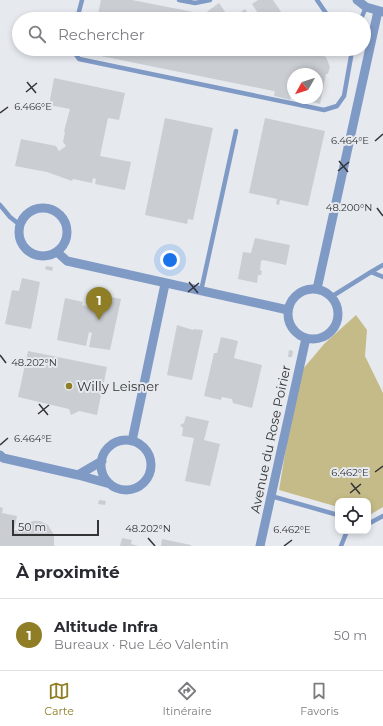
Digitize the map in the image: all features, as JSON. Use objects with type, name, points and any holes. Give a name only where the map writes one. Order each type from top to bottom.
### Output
[{"type":"street","points":[[357,0],[366,7],[380,11],[371,51]]},
{"type":"street","points":[[317,289],[370,56]]},
{"type":"street","points":[[44,208],[53,210],[60,214],[65,221],[67,238],[58,252],[43,256],[29,252],[20,240],[20,225],[29,212],[44,208]]},
{"type":"street","points":[[58,252],[67,261],[165,284],[288,310]]},
{"type":"street","points":[[132,441],[165,284]]},
{"type":"street","points":[[317,289],[331,297],[338,312],[334,328],[322,338],[306,338],[294,330],[288,317],[288,310],[295,296],[302,292],[317,289]]},
{"type":"street","name":"Avenue du Rose Poirier","points":[[260,546],[306,338]]},
{"type":"street","points":[[0,455],[3,458],[78,475],[110,484],[121,489],[133,489],[141,486],[150,473],[151,464],[145,450],[132,441],[124,440],[110,446],[102,461],[78,475]]},
{"type":"street","points":[[102,461],[103,473],[110,484]]},
{"type":"lane","points":[[79,12],[82,0]]},
{"type":"lane","points":[[179,0],[195,3],[210,0]]},
{"type":"lane","points":[[317,0],[325,12]]},
{"type":"lane","points":[[364,12],[366,7]]},
{"type":"lane","points":[[77,56],[79,59],[324,110],[337,106],[344,96],[351,56]]},
{"type":"lane","points":[[201,291],[236,130]]},
{"type":"lane","points":[[0,205],[10,217],[20,225]]},
{"type":"lane","points":[[331,297],[383,265]]},
{"type":"lane","points":[[371,272],[383,277]]},
{"type":"lane","points":[[271,496],[335,514]]},
{"type":"lane","points":[[371,522],[383,516]]},
{"type":"lane","points":[[341,546],[346,534]]},
{"type":"shaded area","points":[[356,315],[367,330],[365,356],[383,393],[383,507],[371,514],[371,498],[335,498],[335,506],[279,490],[298,375],[324,344]]},
{"type":"building","points":[[101,0],[132,0],[194,12],[98,12]]},
{"type":"building","points":[[258,0],[273,0],[281,12],[257,12],[252,4]]},
{"type":"building","points":[[219,3],[225,12],[207,12]]},
{"type":"building","points":[[101,56],[323,56],[326,57],[330,67],[328,74],[326,74],[323,89],[323,68],[287,68],[287,94]]},
{"type":"building","points":[[54,78],[125,93],[119,120],[108,118],[100,156],[131,162],[125,190],[95,184],[96,179],[93,178],[92,183],[73,179],[72,181],[47,172],[15,166],[21,139],[56,146],[59,151],[66,146],[63,142],[64,131],[70,109],[49,105]]},
{"type":"building","points":[[275,91],[287,93],[287,99],[274,96]]},
{"type":"building","points":[[165,118],[213,128],[193,220],[188,219],[187,224],[145,215]]},
{"type":"building","points":[[265,118],[325,131],[308,206],[280,200],[279,205],[276,204],[277,199],[249,193]]},
{"type":"building","points":[[255,238],[290,245],[286,265],[263,260],[261,261],[260,270],[262,271],[261,275],[258,275],[257,283],[238,279],[243,252],[251,253]]},
{"type":"building","points":[[46,266],[53,267],[52,271],[45,269]]},
{"type":"building","points":[[22,278],[40,282],[31,329],[5,324],[12,290],[19,291]]},
{"type":"building","points":[[100,295],[121,299],[110,350],[89,347],[92,333],[89,332],[86,346],[57,340],[65,298],[83,302],[82,305],[97,309]]},
{"type":"building","points":[[177,325],[193,330],[203,330],[192,380],[167,375]]},
{"type":"building","points":[[221,337],[238,341],[234,358],[262,365],[252,408],[233,403],[232,399],[222,397],[221,400],[204,396],[214,353],[217,353]]},
{"type":"building","points":[[289,350],[293,351],[292,357],[288,357]]},
{"type":"building","points":[[28,351],[107,367],[103,387],[106,388],[104,395],[101,395],[97,415],[79,411],[71,415],[69,409],[18,397]]},
{"type":"building","points":[[186,416],[209,421],[204,440],[220,444],[210,486],[185,481],[194,438],[182,436],[183,428],[180,425],[184,423]]},
{"type":"building","points":[[99,500],[106,501],[105,505],[98,504]]},
{"type":"building","points":[[0,507],[3,508],[2,513],[17,516],[14,530],[20,531],[25,525],[33,521],[40,521],[48,525],[54,535],[54,546],[0,546]]},
{"type":"building","points":[[122,538],[132,540],[131,544],[138,546],[120,546]]},
{"type":"building","points":[[162,539],[191,545],[191,546],[161,546]]},
{"type":"place","name":"Altitude Infra","points":[[99,320]]},
{"type":"place","name":"Willy Leisner","points":[[69,386]]}]
